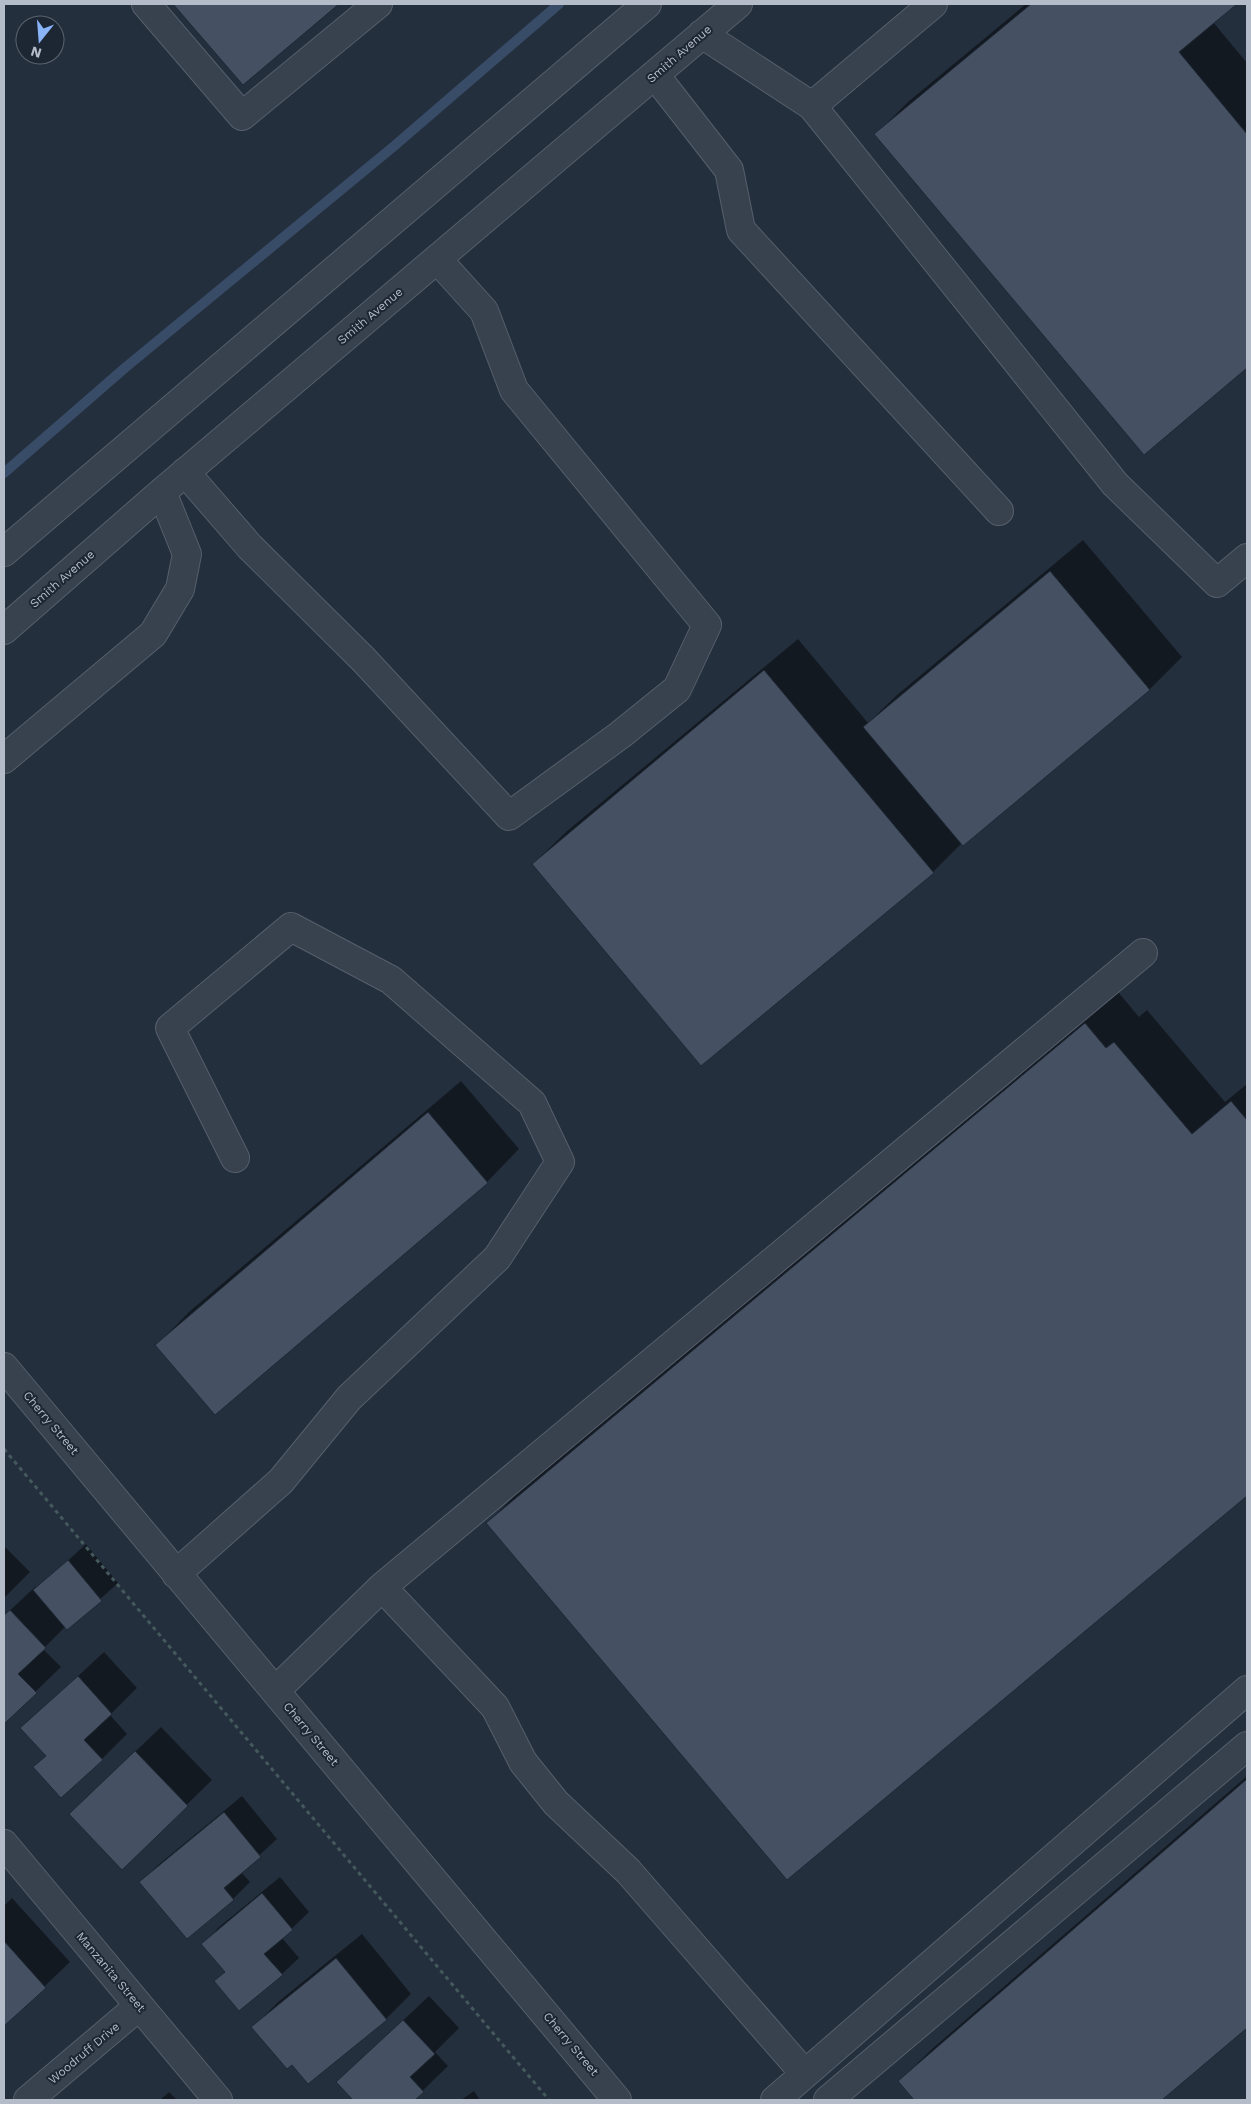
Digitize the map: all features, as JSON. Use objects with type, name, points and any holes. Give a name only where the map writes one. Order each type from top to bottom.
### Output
[{"type":"street","points":[[146,4],[242,116],[378,4]]},
{"type":"street","points":[[4,552],[647,4]]},
{"type":"street","name":"Smith Avenue","points":[[4,630],[185,472],[738,4]]},
{"type":"street","points":[[812,106],[933,4]]},
{"type":"street","points":[[702,34],[812,106],[1115,484],[1217,583],[1247,558]]},
{"type":"street","points":[[655,75],[728,170],[741,230],[998,511]]},
{"type":"street","points":[[185,472],[250,547],[364,660],[509,816],[620,735],[677,688],[707,625],[514,390],[484,311],[437,259]]},
{"type":"street","points":[[4,759],[153,634],[176,597],[180,589],[187,554],[162,492]]},
{"type":"street","points":[[176,1574],[281,1481],[349,1398],[497,1258],[560,1162],[532,1103],[392,980],[291,927],[170,1028],[235,1158]]},
{"type":"street","points":[[275,1691],[382,1587],[1143,953]]},
{"type":"street","name":"Cherry Street","points":[[4,1367],[618,2100]]},
{"type":"street","points":[[382,1587],[495,1707],[522,1762],[556,1803],[628,1871],[805,2074]]},
{"type":"street","points":[[775,2100],[1247,1690]]},
{"type":"street","points":[[828,2100],[1247,1746]]},
{"type":"street","name":"Manzanita Street","points":[[4,1844],[218,2100]]},
{"type":"street","name":"Woodruff Drive","points":[[28,2100],[139,2006]]},
{"type":"path","points":[[4,1449],[549,2100]]},
{"type":"building","points":[[173,4],[339,4],[243,85]]},
{"type":"building","points":[[1031,4],[1237,4],[1179,52],[1247,134],[1247,368],[1144,455],[874,134]]},
{"type":"building","points":[[1050,571],[1150,690],[963,846],[863,727]]},
{"type":"building","points":[[764,670],[934,873],[701,1066],[532,864]]},
{"type":"building","points":[[1085,1023],[1106,1048],[1114,1042],[1192,1134],[1231,1101],[1247,1120],[1247,1496],[787,1880],[486,1523]]},
{"type":"building","points":[[428,1112],[488,1183],[215,1415],[155,1345]]},
{"type":"building","points":[[68,1560],[102,1601],[67,1630],[33,1590]]},
{"type":"building","points":[[10,1610],[46,1648],[18,1674],[37,1693],[4,1724],[4,1615]]},
{"type":"building","points":[[78,1676],[112,1714],[84,1740],[103,1760],[61,1798],[33,1767],[46,1756],[20,1728]]},
{"type":"building","points":[[135,1751],[188,1806],[122,1870],[69,1814]]},
{"type":"building","points":[[1247,1779],[1247,2028],[1162,2100],[914,2100],[898,2081]]},
{"type":"building","points":[[224,1812],[261,1857],[224,1888],[234,1900],[187,1939],[139,1882]]},
{"type":"building","points":[[262,1893],[293,1930],[264,1954],[283,1975],[239,2011],[214,1981],[225,1972],[201,1944]]},
{"type":"building","points":[[4,1941],[46,1988],[4,2026]]},
{"type":"building","points":[[336,1958],[387,2020],[308,2084],[292,2065],[287,2069],[251,2027]]},
{"type":"building","points":[[403,2020],[435,2054],[410,2077],[424,2092],[415,2100],[353,2100],[336,2082]]},
{"type":"waterway","points":[[4,473],[126,367],[393,147],[559,4]]}]
